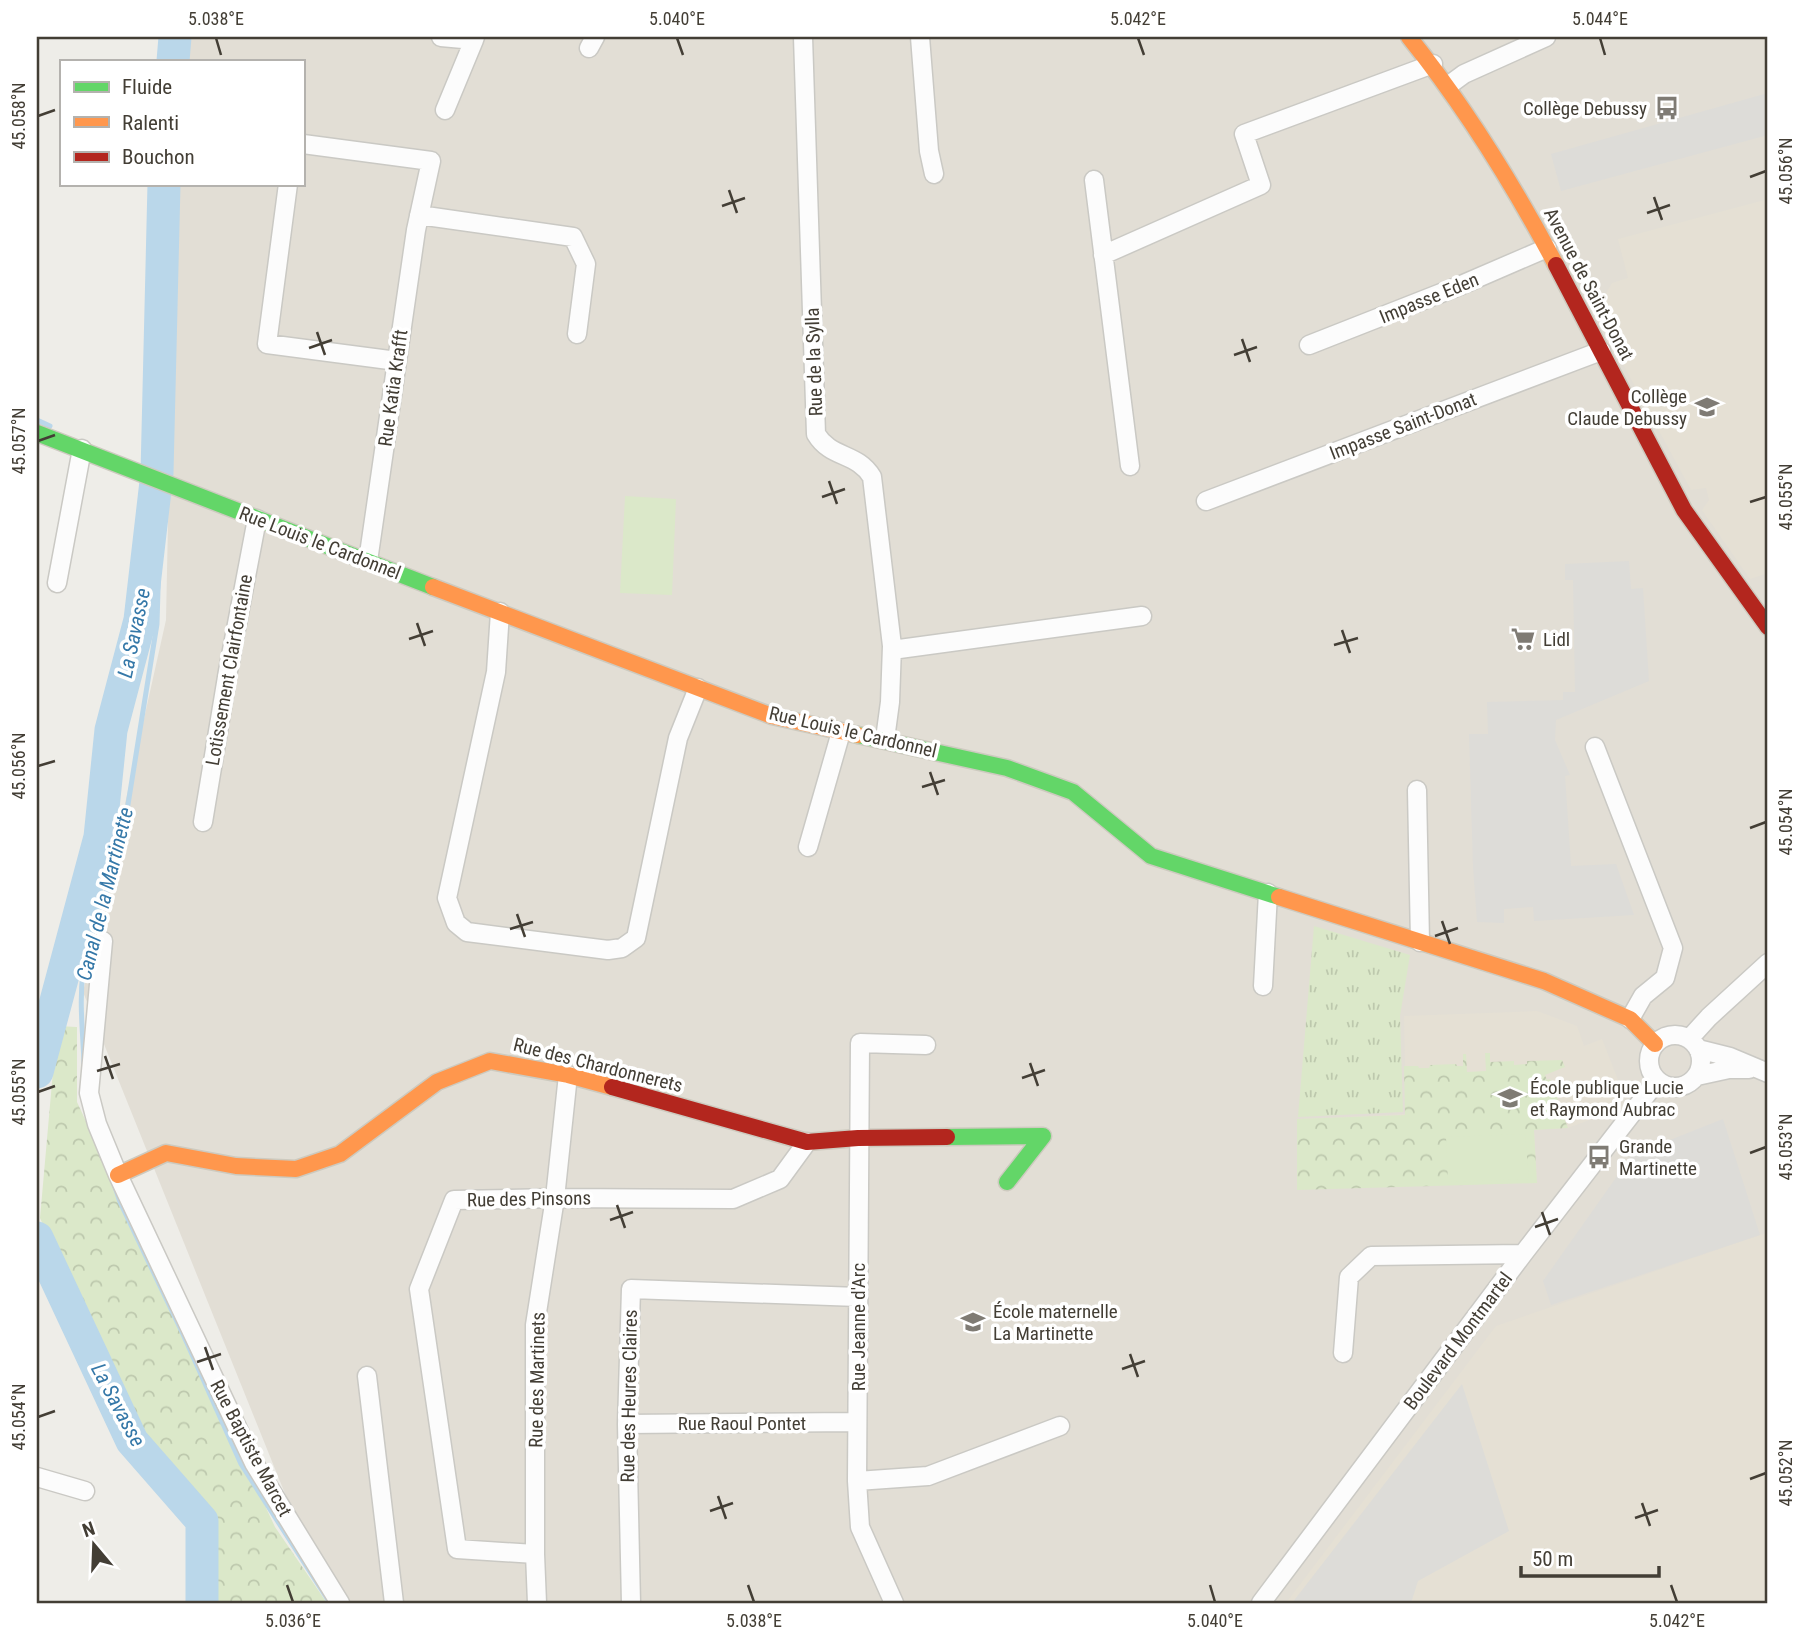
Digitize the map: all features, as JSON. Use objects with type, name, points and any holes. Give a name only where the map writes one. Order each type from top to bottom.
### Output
[{"type":"street","points":[[441,37],[474,38],[445,110]]},
{"type":"street","name":"Rue de la Sylla","points":[[803,37],[816,435],[823,446],[865,464],[872,477],[892,650],[890,702],[885,738]]},
{"type":"street","points":[[920,37],[929,151],[934,174]]},
{"type":"street","name":"Avenue de Saint-Donat","points":[[1409,37],[1449,85],[1487,141],[1547,247],[1683,508],[1714,556],[1768,627]]},
{"type":"street","points":[[1449,85],[1464,74],[1546,37]]},
{"type":"street","points":[[1103,255],[1261,185],[1244,134],[1433,64]]},
{"type":"street","name":"Rue Katia Krafft","points":[[304,144],[431,161],[419,215],[368,561]]},
{"type":"street","points":[[1094,180],[1130,466]]},
{"type":"street","points":[[288,186],[267,344],[397,361]]},
{"type":"street","points":[[419,215],[573,237],[586,264],[577,334]]},
{"type":"street","name":"Impasse Eden","points":[[1309,345],[1458,286],[1547,247]]},
{"type":"street","name":"Impasse Saint-Donat","points":[[1206,501],[1601,351]]},
{"type":"street","name":"Rue Louis le Cardonnel","points":[[37,433],[772,716],[841,732],[885,738],[1007,768],[1073,792],[1151,856],[1545,981],[1630,1019],[1655,1044]]},
{"type":"street","points":[[57,583],[82,449]]},
{"type":"street","name":"Lotissement Clairfontaine","points":[[203,822],[257,519]]},
{"type":"street","points":[[500,612],[496,672],[447,898],[456,923],[467,932],[608,950],[622,948],[636,938],[678,738],[698,688]]},
{"type":"street","points":[[892,650],[1142,616]]},
{"type":"street","points":[[808,847],[841,732]]},
{"type":"street","points":[[1595,747],[1673,948],[1665,978],[1643,996],[1630,1019]]},
{"type":"street","points":[[1417,790],[1420,942]]},
{"type":"street","points":[[1263,986],[1268,894]]},
{"type":"street","name":"Rue Baptiste Marcet","points":[[103,942],[89,1093],[97,1124],[118,1175],[254,1463],[340,1603]]},
{"type":"street","points":[[1694,1044],[1709,1017],[1768,963]]},
{"type":"street","points":[[1694,1044],[1701,1062],[1697,1076],[1690,1083],[1674,1088],[1657,1081],[1648,1063],[1651,1050],[1667,1036],[1675,1035],[1766,1072]]},
{"type":"street","name":"Rue Jeanne d'Arc","points":[[894,1603],[860,1527],[857,1482],[860,1043],[926,1045]]},
{"type":"street","name":"Rue des Chardonnerets","points":[[118,1175],[166,1153],[236,1166],[296,1169],[340,1154],[437,1082],[490,1061],[568,1076],[807,1142],[858,1138],[1043,1136],[1007,1182]]},
{"type":"street","points":[[1697,1076],[1729,1069],[1766,1072]]},
{"type":"street","name":"Rue des Martinets","points":[[537,1603],[535,1325],[555,1198],[568,1076]]},
{"type":"street","name":"Boulevard Montmartel","points":[[1261,1603],[1523,1254],[1657,1081]]},
{"type":"street","name":"Rue des Pinsons","points":[[535,1554],[457,1549],[419,1289],[454,1200],[733,1199],[780,1179],[807,1142]]},
{"type":"street","points":[[1343,1353],[1349,1277],[1371,1256],[1523,1254]]},
{"type":"street","name":"Rue des Heures Claires","points":[[631,1603],[627,1424],[631,1289],[858,1297]]},
{"type":"street","points":[[367,1376],[394,1603]]},
{"type":"street","name":"Rue Raoul Pontet","points":[[627,1424],[857,1422]]},
{"type":"street","points":[[857,1482],[928,1476],[1060,1426]]},
{"type":"street","points":[[37,1477],[85,1491]]},
{"type":"shaded area","points":[[186,37],[1768,37],[1768,1603],[329,1603],[83,992],[166,620],[175,186],[304,186],[304,60],[179,60]]},
{"type":"shaded area","points":[[1768,93],[1768,135],[1561,191],[1551,154]]},
{"type":"shaded area","name":"Collège Claude Debussy","points":[[1768,199],[1768,573],[1750,579],[1702,510],[1709,500],[1706,488],[1691,490],[1603,327],[1606,293],[1612,283],[1628,278],[1618,239]]},
{"type":"shaded area","points":[[1629,561],[1631,589],[1643,588],[1649,681],[1556,720],[1555,740],[1570,775],[1565,776],[1571,866],[1616,864],[1634,915],[1534,921],[1533,907],[1504,909],[1504,923],[1477,922],[1469,734],[1488,734],[1487,702],[1563,700],[1563,692],[1575,692],[1573,580],[1565,580],[1565,564]]},
{"type":"shaded area","name":"École publique Lucie et Raymond Aubrac","points":[[1537,1011],[1577,1026],[1584,1046],[1602,1039],[1622,1090],[1609,1106],[1595,1112],[1597,1117],[1568,1128],[1534,1130],[1537,1183],[1297,1119],[1406,1114],[1404,1016]]},
{"type":"shaded area","points":[[1723,1119],[1760,1235],[1551,1305],[1543,1281],[1632,1155]]},
{"type":"shaded area","points":[[1766,1233],[1768,1603],[1286,1603],[1496,1326]]},
{"type":"shaded area","points":[[1462,1384],[1509,1531],[1418,1581],[1411,1603],[1292,1603]]},
{"type":"green space","points":[[625,496],[676,499],[672,595],[620,593]]},
{"type":"green space","points":[[1314,926],[1410,955],[1400,1016],[1403,1112],[1298,1117]]},
{"type":"green space","points":[[57,1026],[77,1027],[77,1102],[275,1527],[327,1603],[212,1603],[214,1518],[137,1438],[40,1218]]},
{"type":"green space","name":"École publique Lucie et Raymond Aubrac","points":[[1485,1053],[1490,1053],[1490,1062],[1514,1061],[1514,1065],[1527,1064],[1527,1061],[1562,1060],[1565,1067],[1545,1075],[1547,1080],[1550,1079],[1559,1103],[1556,1105],[1560,1116],[1563,1115],[1568,1128],[1534,1130],[1537,1183],[1297,1190],[1297,1119],[1405,1115],[1404,1066],[1463,1066],[1463,1054],[1466,1054],[1467,1072],[1486,1071]]},
{"type":"green space","points":[[1525,1134],[1529,1179],[1448,1182],[1446,1137]]},
{"type":"waterway","name":"La Savasse","points":[[173,60],[175,37]]},
{"type":"waterway","name":"La Savasse","points":[[37,1072],[100,837],[111,730],[140,620],[157,473],[164,186]]},
{"type":"waterway","name":"Canal de la Martinette","points":[[37,420],[50,426]]},
{"type":"waterway","name":"Canal de la Martinette","points":[[84,1064],[81,1007],[83,972],[95,925],[121,848],[157,624],[161,489]]},
{"type":"waterway","name":"Canal de la Martinette","points":[[115,1187],[241,1464],[330,1603]]},
{"type":"waterway","name":"La Savasse","points":[[37,1238],[132,1441],[202,1521],[202,1603]]},
{"type":"traffic: fast","points":[[37,433],[433,587]]},
{"type":"traffic: fast","points":[[858,735],[1007,768],[1073,792],[1151,856],[1279,897]]},
{"type":"traffic: fast","points":[[947,1137],[1043,1136],[1007,1182]]},
{"type":"traffic: slow","points":[[1409,37],[1488,147],[1556,265]]},
{"type":"traffic: slow","points":[[433,587],[772,716],[858,735]]},
{"type":"traffic: slow","points":[[1279,897],[1544,981],[1630,1019],[1655,1044]]},
{"type":"traffic: slow","points":[[118,1175],[166,1153],[236,1166],[296,1169],[340,1154],[437,1082],[490,1061],[568,1075],[612,1087]]},
{"type":"traffic: jam","points":[[1556,265],[1684,510],[1768,627]]},
{"type":"traffic: jam","points":[[612,1087],[807,1142],[858,1138],[947,1137]]},
{"type":"place","name":"Collège Debussy","points":[[1667,108]]},
{"type":"place","name":"Collège Claude Debussy","points":[[1707,407]]},
{"type":"place","name":"Lidl","points":[[1523,639]]},
{"type":"place","name":"École publique Lucie et Raymond Aubrac","points":[[1510,1098]]},
{"type":"place","name":"Grande Martinette","points":[[1599,1157]]},
{"type":"place","name":"École maternelle La Martinette","points":[[973,1322]]}]
